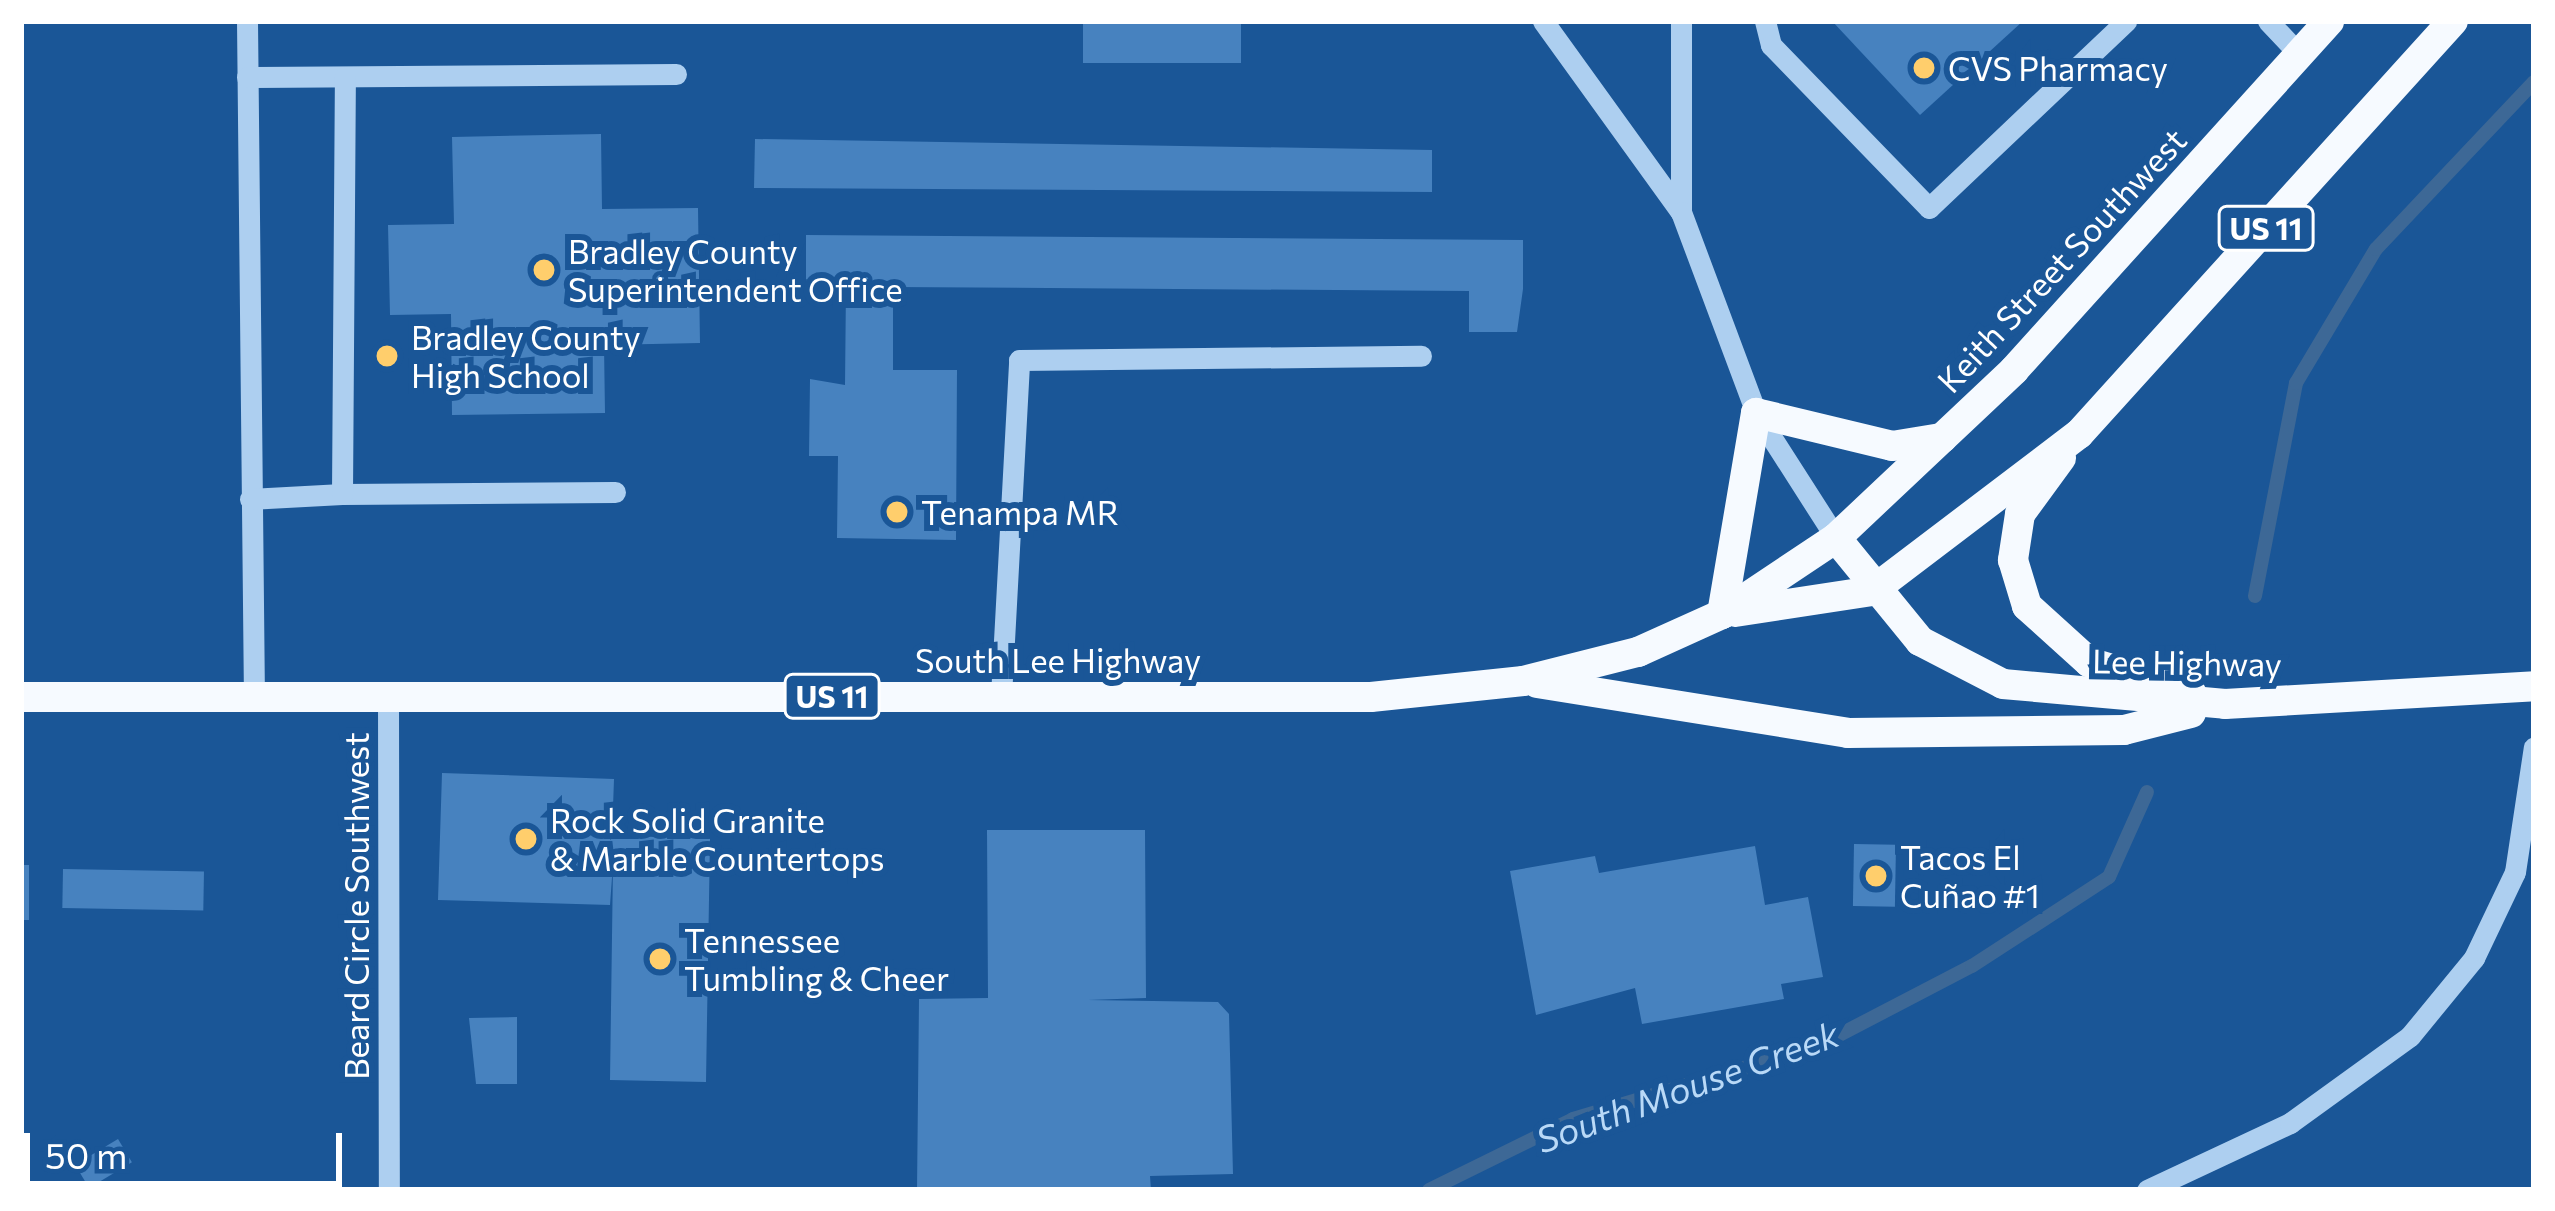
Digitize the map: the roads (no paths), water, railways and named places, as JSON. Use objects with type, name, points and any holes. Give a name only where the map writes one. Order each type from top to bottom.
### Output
[{"type":"main road","name":"Keith Street Southwest","points":[[1836,538],[1942,438],[2329,21]]},
{"type":"main road","name":"US 11","points":[[1872,591],[2079,434],[2451,22]]},
{"type":"main road","points":[[1722,614],[1756,413],[1892,446],[1942,438]]},
{"type":"main road","points":[[2079,434],[2020,514],[2013,560],[2027,606],[2090,662],[2225,704]]},
{"type":"main road","name":"South Lee Highway","points":[[21,697],[1372,697],[1523,680],[1638,652],[1722,614],[1836,538]]},
{"type":"main road","name":"Lee Highway","points":[[1836,538],[1872,591],[1920,641],[2003,685],[2225,704],[2534,686]]},
{"type":"main road","name":"South Lee Highway","points":[[1722,614],[1872,591]]},
{"type":"main road","points":[[1523,680],[1848,733],[2124,730],[2225,704]]},
{"type":"street","points":[[247,21],[254,696]]},
{"type":"street","points":[[1543,21],[1682,212],[1756,413],[1836,538]]},
{"type":"street","points":[[1681,21],[1682,212]]},
{"type":"street","points":[[1765,21],[1771,46],[1929,208],[2126,21]]},
{"type":"street","points":[[2268,21],[2299,54]]},
{"type":"street","points":[[247,77],[676,74]]},
{"type":"street","points":[[341,494],[345,77]]},
{"type":"street","points":[[1001,696],[1019,360],[1421,356]]},
{"type":"street","points":[[250,499],[615,492]]},
{"type":"street","name":"Beard Circle Southwest","points":[[388,695],[389,1190]]},
{"type":"street","points":[[2146,1190],[2290,1124],[2410,1036],[2474,958],[2515,872],[2534,747]]},
{"type":"waterway","name":"South Mouse Creek","points":[[2255,596],[2296,383],[2376,249],[2534,82]]},
{"type":"waterway","name":"South Mouse Creek","points":[[1429,1190],[1573,1119],[1818,1046],[1972,966],[2109,877],[2147,792]]},
{"type":"place","name":"CVS Pharmacy","points":[[1924,68]]},
{"type":"place","name":"Bradley County Superintendent Office","points":[[544,270]]},
{"type":"place","name":"Bradley County High School","points":[[387,356]]},
{"type":"place","name":"Tenampa MR","points":[[897,512]]},
{"type":"place","name":"Rock Solid Granite & Marble Countertops","points":[[526,839]]},
{"type":"place","name":"Tacos El Cuñao #1","points":[[1876,876]]},
{"type":"place","name":"Tennessee Tumbling & Cheer","points":[[660,959]]}]
